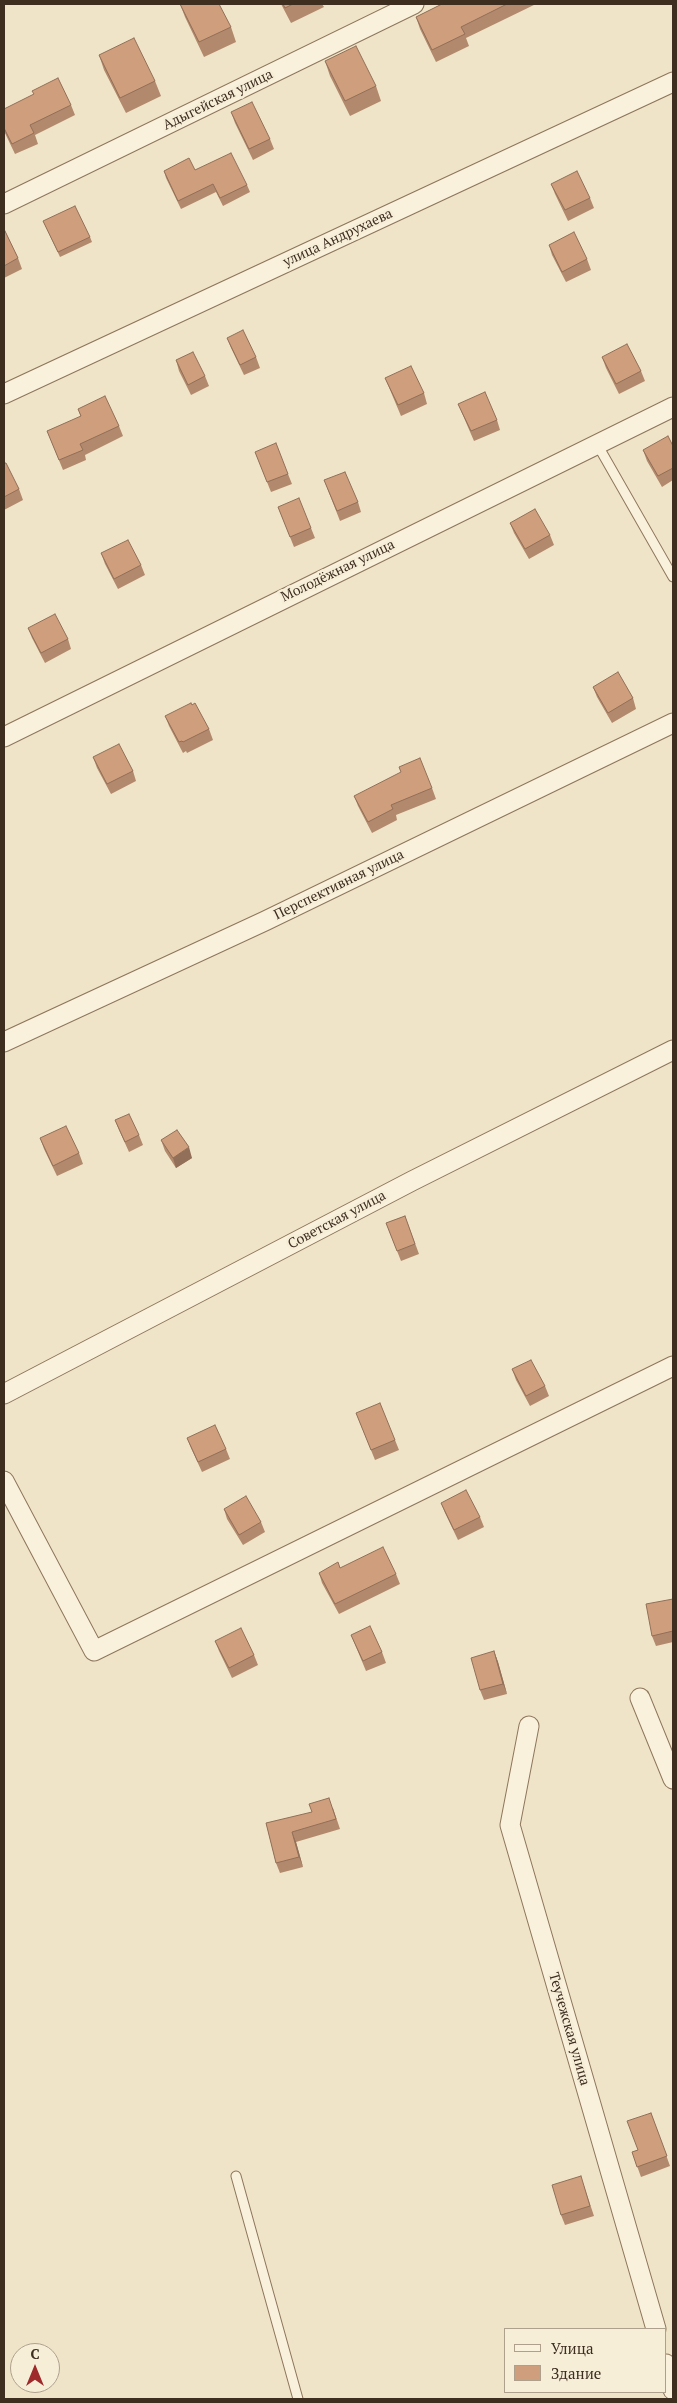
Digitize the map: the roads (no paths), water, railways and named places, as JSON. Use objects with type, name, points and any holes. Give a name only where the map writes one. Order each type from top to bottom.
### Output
[{"type":"street","name":"Адыгейская улица","points":[[4,204],[414,4]]},
{"type":"street","name":"улица Андрухаева","points":[[4,394],[673,82]]},
{"type":"street","name":"Молодёжная улица","points":[[4,736],[673,407]]},
{"type":"street","name":"Перспективная улица","points":[[4,1042],[265,920],[673,724]]},
{"type":"street","name":"Советская улица","points":[[4,1394],[412,1181],[673,1050]]},
{"type":"street","points":[[4,1481],[94,1651],[673,1366]]},
{"type":"street","points":[[640,1698],[673,1779]]},
{"type":"street","name":"Теучежская улица","points":[[529,1726],[510,1825],[656,2328]]},
{"type":"street","points":[[667,2368],[673,2390]]},
{"type":"lane","points":[[597,444],[673,577]]},
{"type":"lane","points":[[236,2176],[298,2399]]}]
